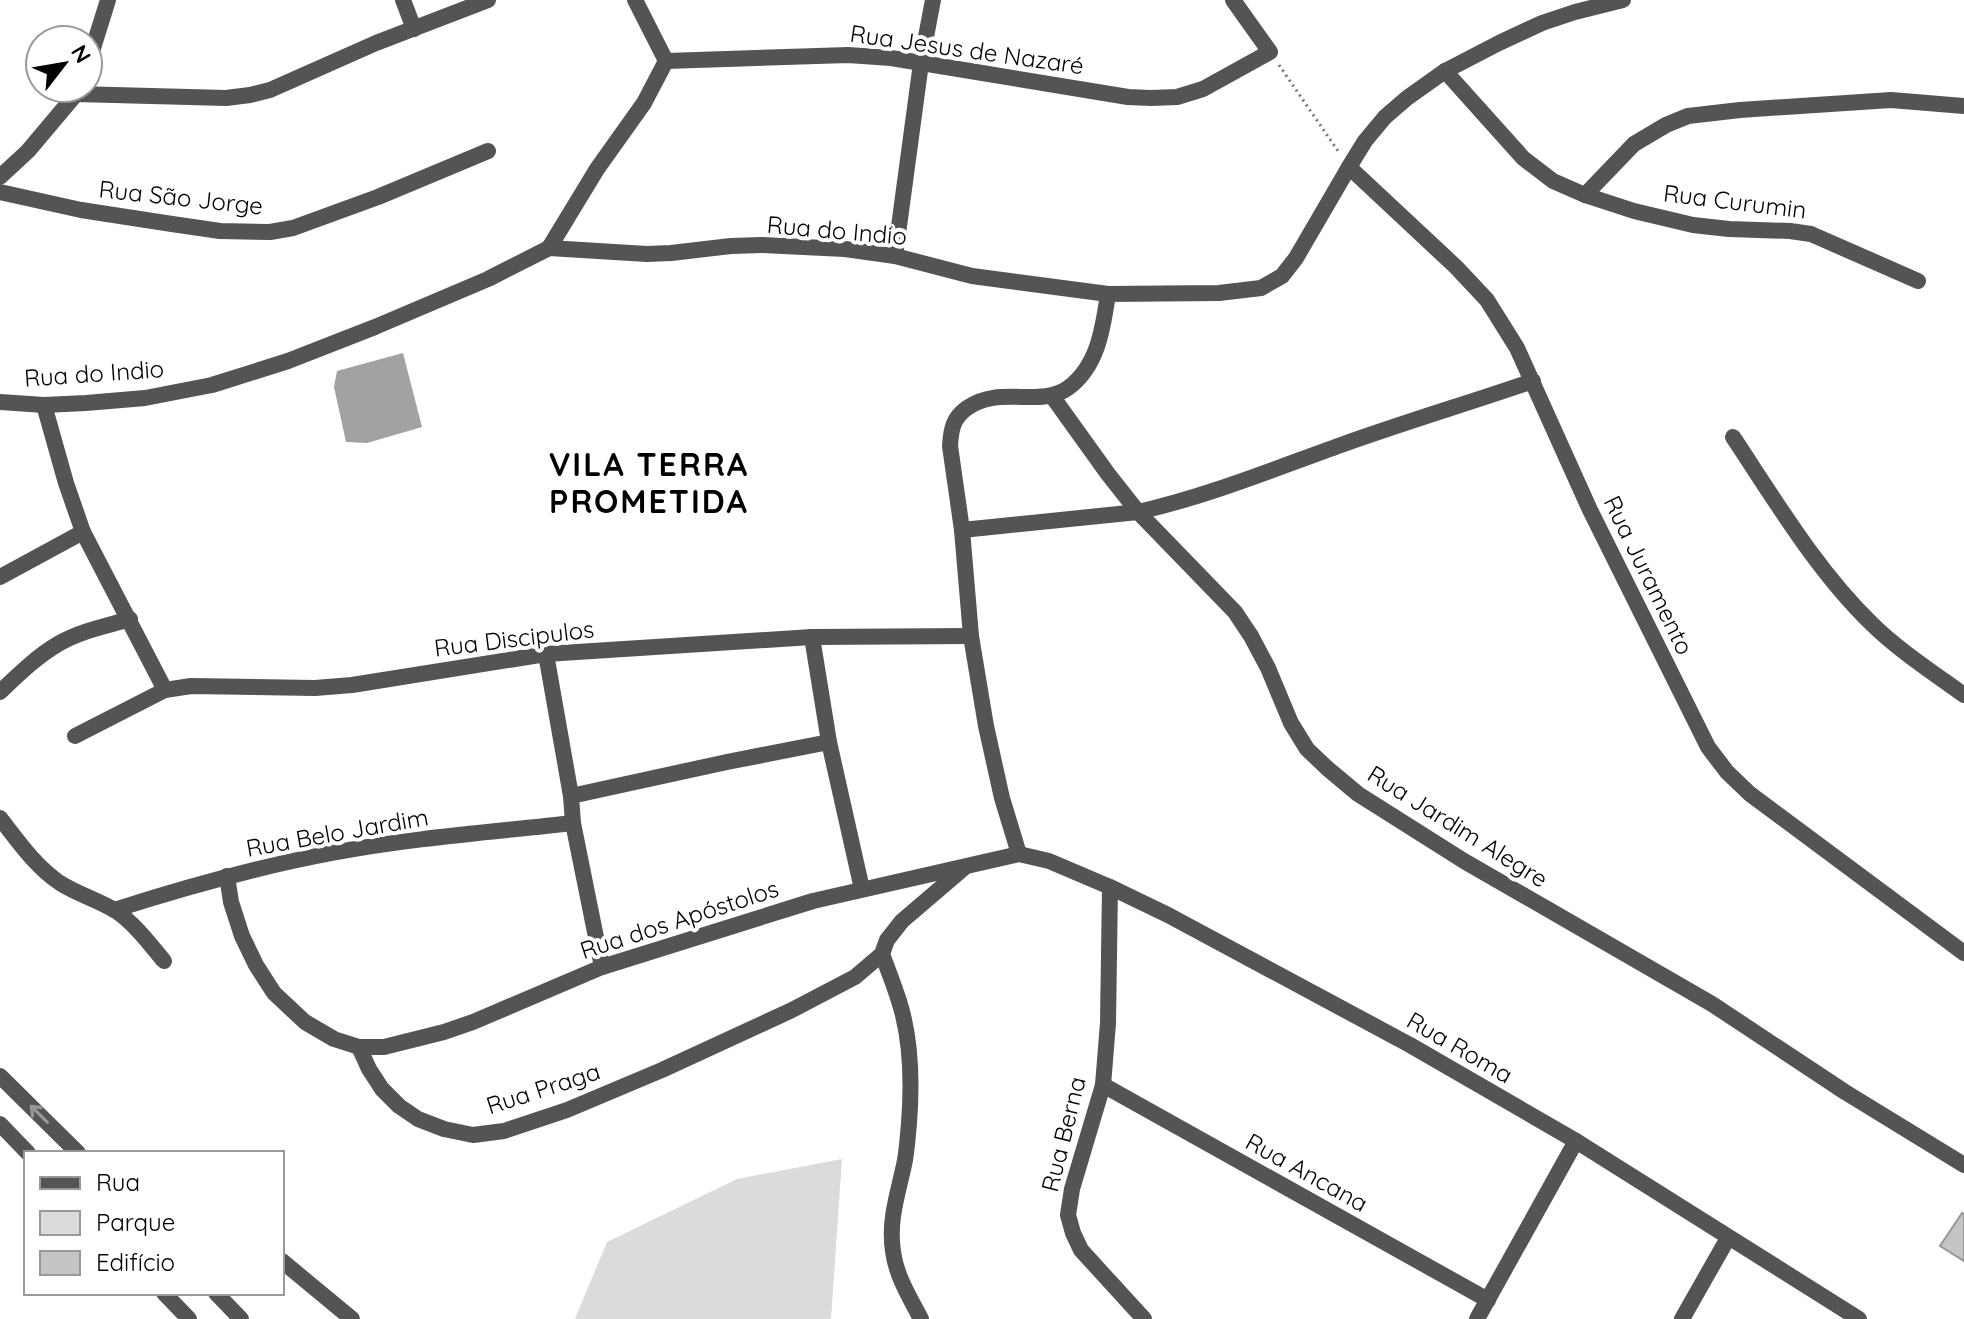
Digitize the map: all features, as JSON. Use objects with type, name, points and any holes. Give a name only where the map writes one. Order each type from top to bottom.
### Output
[{"type":"street","points":[[100,24],[108,0]]},
{"type":"street","points":[[403,0],[414,29]]},
{"type":"street","points":[[104,92],[226,98],[250,95],[270,90],[376,43],[488,0]]},
{"type":"street","points":[[549,248],[597,169],[644,103],[666,61],[635,0]]},
{"type":"street","points":[[895,256],[921,63],[933,0]]},
{"type":"street","points":[[1233,0],[1270,52]]},
{"type":"street","name":"Rua do Indio","points":[[0,402],[44,405],[86,403],[145,398],[212,385],[288,361],[375,327],[488,279],[549,248],[647,254],[762,245],[845,249],[895,256],[972,276],[1108,294],[1219,293],[1261,288],[1282,276],[1296,258],[1349,167],[1385,117],[1445,71],[1499,43],[1542,23],[1623,0]]},
{"type":"street","name":"Rua Jesus de Nazaré","points":[[666,61],[848,55],[921,63],[1128,97],[1177,97],[1203,89],[1270,52]]},
{"type":"street","name":"Rua Curumin","points":[[1445,71],[1523,158],[1553,181],[1634,211],[1693,225],[1811,234],[1918,281]]},
{"type":"street","points":[[1585,195],[1634,144],[1688,116],[1891,100],[1964,106]]},
{"type":"street","points":[[0,177],[28,151],[66,104]]},
{"type":"street","name":"Rua São Jorge","points":[[0,192],[81,210],[172,224],[220,231],[270,232],[293,228],[378,197],[488,151]]},
{"type":"street","name":"Rua Juramento","points":[[1349,167],[1487,300],[1517,348],[1590,510],[1689,711],[1708,747],[1727,772],[1750,794],[1964,953]]},
{"type":"street","points":[[1019,854],[1002,798],[986,726],[971,636],[951,432],[954,420],[974,403],[994,397],[1052,396],[1080,377],[1092,359],[1102,334],[1108,294]]},
{"type":"street","points":[[962,530],[1138,512],[1217,490],[1421,417],[1533,381]]},
{"type":"street","name":"Rua Jardim Alegre","points":[[1052,396],[1138,512],[1235,612],[1256,646],[1291,723],[1307,749],[1358,794],[1464,861],[1712,1004],[1845,1092],[1964,1165]]},
{"type":"street","points":[[44,405],[83,532],[165,690]]},
{"type":"street","points":[[1733,437],[1820,566],[1844,596],[1874,627],[1964,695]]},
{"type":"street","points":[[0,577],[83,532]]},
{"type":"street","points":[[0,692],[33,661],[60,643],[130,619]]},
{"type":"street","name":"Rua Discipulos","points":[[75,736],[165,690],[191,686],[303,688],[352,685],[546,654],[812,637],[971,636]]},
{"type":"street","points":[[812,637],[829,742],[862,889]]},
{"type":"street","points":[[546,654],[573,823],[602,967]]},
{"type":"street","points":[[571,796],[829,742]]},
{"type":"street","points":[[0,818],[47,873],[62,885],[114,910],[129,921],[164,961]]},
{"type":"street","name":"Rua Belo Jardim","points":[[114,910],[227,876],[332,853],[408,841],[573,823]]},
{"type":"street","name":"Rua dos Apóstolos","points":[[359,1047],[384,1047],[444,1032],[602,967],[813,901],[1019,854]]},
{"type":"street","name":"Rua Roma","points":[[1019,854],[1049,861],[1168,915],[1410,1045],[1576,1141],[1859,1319]]},
{"type":"street","name":"Rua Praga","points":[[359,1047],[382,1089],[418,1119],[473,1135],[504,1131],[567,1110],[718,1046],[855,977],[882,954],[887,940],[918,905],[966,867]]},
{"type":"street","points":[[227,876],[231,902],[242,936],[274,993],[305,1022],[334,1039],[359,1047]]},
{"type":"street","name":"Rua Berna","points":[[1110,887],[1108,1023],[1103,1085],[1072,1189],[1068,1215],[1081,1250],[1144,1319]]},
{"type":"street","points":[[882,954],[900,1003],[910,1076],[905,1159],[891,1227],[893,1253],[903,1287],[921,1319]]},
{"type":"street","points":[[0,1076],[76,1151]]},
{"type":"street","name":"Rua Ancana","points":[[1103,1085],[1488,1300]]},
{"type":"street","points":[[0,1124],[26,1151]]},
{"type":"street","points":[[1477,1319],[1576,1141]]},
{"type":"street","points":[[1682,1319],[1728,1238]]},
{"type":"street","points":[[284,1263],[352,1319]]},
{"type":"street","points":[[166,1295],[187,1318]]},
{"type":"street","points":[[218,1295],[241,1319]]},
{"type":"path","points":[[1270,52],[1349,167]]},
{"type":"green space","points":[[842,1159],[831,1319],[575,1319],[607,1242],[737,1179]]},
{"type":"shaded area","points":[[403,353],[422,427],[367,443],[346,442],[334,387],[337,371]]},
{"type":"building","points":[[1964,1214],[1964,1261],[1940,1246]]},
{"type":"district","name":"VILA TERRA PROMETIDA","points":[[649,482]]}]
